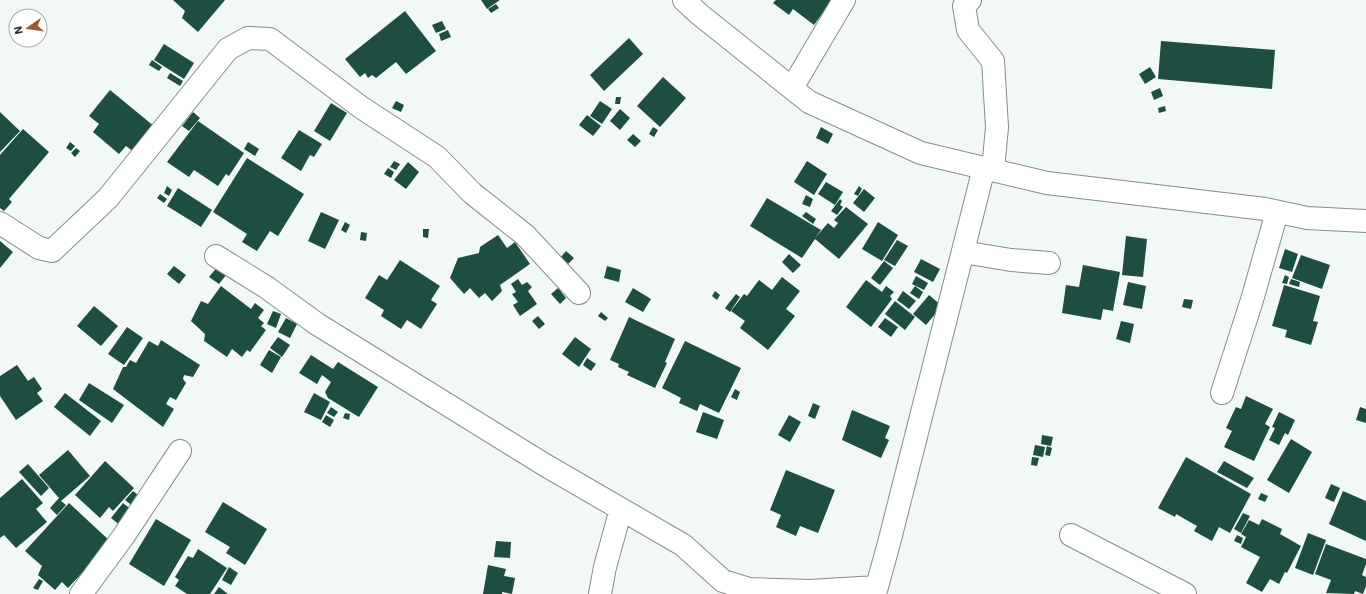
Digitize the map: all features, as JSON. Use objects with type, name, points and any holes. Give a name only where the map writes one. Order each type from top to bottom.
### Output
[{"type":"street","points":[[684,0],[699,14],[809,102],[921,153],[1047,183],[1265,209],[1307,218],[1366,221]]},
{"type":"street","points":[[792,88],[844,0]]},
{"type":"street","points":[[216,256],[266,287],[318,324],[545,465],[683,545],[723,581],[749,589],[876,591],[963,252],[988,169],[997,127],[993,61],[968,30],[964,6],[970,0]]},
{"type":"street","points":[[0,223],[39,248],[52,250],[108,198],[228,49],[248,38],[270,39],[362,108],[437,157],[472,192],[525,235],[579,293]]},
{"type":"street","points":[[1222,394],[1252,300],[1277,212]]},
{"type":"street","points":[[963,252],[1011,260],[1049,263]]},
{"type":"street","points":[[82,594],[123,537],[180,451]]},
{"type":"street","points":[[600,594],[605,567],[621,509]]},
{"type":"street","points":[[1070,535],[1185,594]]},
{"type":"building","points":[[173,0],[225,0],[198,32],[182,18],[185,11]]},
{"type":"building","points":[[481,0],[500,0],[487,9]]},
{"type":"building","points":[[776,0],[832,0],[814,25],[793,9],[789,15],[773,3]]},
{"type":"building","points":[[496,4],[499,8],[491,13],[488,9]]},
{"type":"building","points":[[405,11],[436,51],[406,74],[396,62],[376,78],[372,75],[368,78],[365,73],[360,77],[345,59]]},
{"type":"building","points":[[442,21],[446,29],[436,33],[432,25]]},
{"type":"building","points":[[448,30],[451,37],[441,41],[439,34]]},
{"type":"building","points":[[629,38],[643,54],[604,91],[590,75]]},
{"type":"building","points":[[1161,41],[1275,50],[1272,89],[1158,79]]},
{"type":"building","points":[[164,44],[194,63],[184,79],[154,60]]},
{"type":"building","points":[[152,60],[162,67],[159,71],[149,65]]},
{"type":"building","points":[[1150,67],[1156,77],[1145,84],[1139,74]]},
{"type":"building","points":[[170,73],[183,81],[180,86],[167,78]]},
{"type":"building","points":[[663,77],[686,98],[660,127],[637,106]]},
{"type":"building","points":[[1160,88],[1163,96],[1154,100],[1151,92]]},
{"type":"building","points":[[110,90],[155,127],[134,152],[126,146],[119,154],[93,132],[99,124],[89,116]]},
{"type":"building","points":[[616,97],[621,97],[620,104],[615,104]]},
{"type":"building","points":[[396,101],[404,105],[401,112],[392,108]]},
{"type":"building","points":[[600,101],[612,109],[602,124],[590,116]]},
{"type":"building","points":[[331,103],[347,113],[330,141],[314,131]]},
{"type":"building","points":[[1165,106],[1166,111],[1159,113],[1158,108]]},
{"type":"building","points":[[620,109],[630,118],[620,130],[610,121]]},
{"type":"building","points":[[0,112],[20,131],[0,152]]},
{"type":"building","points":[[193,112],[200,118],[189,131],[182,126]]},
{"type":"building","points":[[587,115],[601,126],[593,136],[579,125]]},
{"type":"building","points":[[198,121],[244,153],[229,176],[226,174],[218,186],[194,170],[189,177],[167,162]]},
{"type":"building","points":[[653,127],[658,130],[654,137],[649,134]]},
{"type":"building","points":[[821,127],[833,134],[828,144],[816,138]]},
{"type":"building","points":[[23,129],[49,152],[9,199],[12,202],[4,211],[0,208],[0,155]]},
{"type":"building","points":[[299,130],[322,144],[314,157],[310,155],[301,171],[281,158]]},
{"type":"building","points":[[633,134],[641,141],[635,147],[627,140]]},
{"type":"building","points":[[70,142],[75,146],[71,151],[66,148]]},
{"type":"building","points":[[248,142],[259,149],[255,156],[244,149]]},
{"type":"building","points":[[76,148],[80,151],[75,157],[71,153]]},
{"type":"building","points":[[247,158],[304,194],[278,236],[270,231],[257,251],[242,242],[247,234],[213,212]]},
{"type":"building","points":[[394,161],[400,164],[396,170],[390,167]]},
{"type":"building","points":[[807,161],[827,174],[814,195],[794,182]]},
{"type":"building","points":[[408,162],[419,172],[406,189],[394,180]]},
{"type":"building","points":[[388,168],[394,172],[391,178],[384,174]]},
{"type":"building","points":[[826,182],[843,192],[835,205],[818,194]]},
{"type":"building","points":[[167,186],[172,190],[169,196],[164,193]]},
{"type":"building","points":[[859,186],[862,189],[858,196],[854,194]]},
{"type":"building","points":[[178,188],[212,210],[201,227],[167,206]]},
{"type":"building","points":[[864,189],[875,198],[864,212],[853,203]]},
{"type":"building","points":[[160,194],[167,199],[164,203],[157,198]]},
{"type":"building","points":[[806,195],[813,199],[810,207],[802,204]]},
{"type":"building","points":[[767,198],[821,230],[815,238],[828,223],[834,228],[838,223],[834,220],[846,207],[868,224],[839,259],[815,239],[802,258],[750,226]]},
{"type":"building","points":[[840,199],[842,201],[840,205],[843,207],[837,215],[831,211]]},
{"type":"building","points":[[321,212],[339,220],[325,249],[308,241]]},
{"type":"building","points":[[806,212],[816,219],[813,224],[802,216]]},
{"type":"building","points":[[345,222],[350,225],[346,233],[341,230]]},
{"type":"building","points":[[878,222],[898,235],[882,261],[862,249]]},
{"type":"building","points":[[423,229],[429,229],[428,238],[423,237]]},
{"type":"building","points":[[361,232],[367,233],[366,241],[360,240]]},
{"type":"building","points":[[498,235],[507,248],[515,242],[530,264],[500,285],[502,291],[492,301],[485,293],[479,298],[470,288],[464,294],[450,278],[458,258],[479,253],[480,247]]},
{"type":"building","points":[[1126,236],[1147,239],[1143,277],[1122,275]]},
{"type":"building","points":[[897,240],[908,246],[895,266],[884,260]]},
{"type":"building","points":[[0,241],[13,252],[0,268]]},
{"type":"building","points":[[1285,249],[1298,254],[1292,272],[1279,268]]},
{"type":"building","points":[[566,251],[574,258],[568,264],[561,257]]},
{"type":"building","points":[[789,254],[801,265],[793,273],[782,262]]},
{"type":"building","points":[[1301,255],[1330,265],[1322,289],[1292,278]]},
{"type":"building","points":[[921,259],[940,269],[933,282],[914,272]]},
{"type":"building","points":[[400,260],[440,286],[431,300],[437,304],[421,329],[407,320],[401,329],[381,316],[384,310],[365,298],[379,275],[387,280]]},
{"type":"building","points":[[884,261],[893,268],[880,285],[871,278]]},
{"type":"building","points":[[1083,265],[1120,272],[1113,311],[1103,309],[1101,320],[1062,313],[1066,285],[1079,287]]},
{"type":"building","points":[[174,266],[186,275],[179,284],[167,274]]},
{"type":"building","points":[[218,266],[227,274],[219,284],[209,277]]},
{"type":"building","points":[[607,266],[621,270],[619,282],[604,278]]},
{"type":"building","points":[[1285,275],[1289,277],[1287,284],[1282,283]]},
{"type":"building","points":[[916,276],[928,283],[924,290],[912,284]]},
{"type":"building","points":[[782,277],[800,291],[786,309],[795,316],[768,350],[740,328],[745,321],[731,311],[744,294],[747,296],[759,280],[772,290]]},
{"type":"building","points":[[518,279],[522,285],[527,282],[532,287],[528,291],[537,304],[520,316],[513,305],[518,302],[512,294],[516,292],[511,284]]},
{"type":"building","points":[[1291,279],[1300,282],[1299,287],[1289,284]]},
{"type":"building","points":[[866,280],[882,292],[886,286],[894,292],[890,296],[892,299],[871,327],[846,307]]},
{"type":"building","points":[[1128,282],[1146,286],[1142,309],[1123,305]]},
{"type":"building","points":[[1284,285],[1320,296],[1313,321],[1318,322],[1311,345],[1285,337],[1287,330],[1272,326]]},
{"type":"building","points":[[221,286],[251,309],[255,303],[264,310],[258,318],[264,323],[261,326],[266,330],[250,352],[247,350],[242,357],[232,349],[227,357],[204,341],[205,334],[191,321],[201,301],[208,304]]},
{"type":"building","points":[[915,286],[923,292],[919,299],[910,293]]},
{"type":"building","points":[[558,288],[566,298],[560,304],[551,294]]},
{"type":"building","points":[[633,288],[651,299],[643,312],[625,302]]},
{"type":"building","points":[[715,291],[720,295],[717,300],[712,296]]},
{"type":"building","points":[[903,291],[916,301],[909,309],[897,300]]},
{"type":"building","points":[[736,294],[740,297],[730,312],[725,308]]},
{"type":"building","points":[[929,295],[942,306],[926,325],[913,314]]},
{"type":"building","points":[[1184,299],[1193,300],[1191,309],[1182,307]]},
{"type":"building","points":[[895,301],[915,317],[905,330],[885,314]]},
{"type":"building","points":[[94,306],[118,326],[101,346],[77,326]]},
{"type":"building","points":[[273,311],[281,314],[276,328],[267,324]]},
{"type":"building","points":[[601,312],[608,318],[605,321],[598,316]]},
{"type":"building","points":[[538,316],[545,324],[539,329],[532,321]]},
{"type":"building","points":[[629,317],[675,339],[665,362],[667,363],[655,388],[627,375],[629,372],[618,367],[619,364],[610,360]]},
{"type":"building","points":[[286,318],[297,324],[290,338],[278,332]]},
{"type":"building","points":[[885,318],[898,327],[891,337],[878,327]]},
{"type":"building","points":[[1121,321],[1134,324],[1130,343],[1116,339]]},
{"type":"building","points":[[127,327],[143,338],[124,365],[108,354]]},
{"type":"building","points":[[278,337],[290,345],[282,357],[270,348]]},
{"type":"building","points":[[575,337],[591,349],[579,367],[562,354]]},
{"type":"building","points":[[161,340],[200,365],[193,377],[184,375],[183,379],[186,383],[176,400],[170,397],[166,404],[174,409],[163,427],[113,389],[123,367],[126,367],[130,360],[136,363],[149,341],[158,346]]},
{"type":"building","points":[[685,341],[741,368],[719,413],[700,404],[697,411],[679,403],[681,398],[662,388]]},
{"type":"building","points":[[269,350],[281,357],[272,373],[260,365]]},
{"type":"building","points":[[311,355],[333,369],[338,362],[378,387],[359,417],[328,398],[325,392],[331,382],[322,375],[317,384],[299,373]]},
{"type":"building","points":[[587,358],[596,364],[591,371],[583,365]]},
{"type":"building","points":[[17,365],[28,381],[34,377],[42,389],[37,393],[43,401],[16,420],[0,396],[0,376]]},
{"type":"building","points":[[89,383],[124,405],[112,423],[79,400]]},
{"type":"building","points":[[735,389],[740,392],[737,400],[731,397]]},
{"type":"building","points":[[65,393],[101,421],[90,436],[54,407]]},
{"type":"building","points":[[314,393],[330,402],[321,420],[304,412]]},
{"type":"building","points":[[1246,396],[1273,409],[1265,424],[1270,427],[1254,461],[1224,447],[1232,431],[1226,428],[1236,407],[1241,409]]},
{"type":"building","points":[[813,403],[820,406],[815,419],[808,416]]},
{"type":"building","points":[[331,407],[338,412],[334,417],[327,413]]},
{"type":"building","points":[[1360,407],[1366,409],[1366,423],[1356,420]]},
{"type":"building","points":[[852,410],[890,426],[885,438],[889,440],[881,458],[842,440]]},
{"type":"building","points":[[703,412],[724,420],[717,439],[696,432]]},
{"type":"building","points":[[1279,412],[1295,420],[1288,435],[1285,433],[1279,445],[1269,440],[1275,428],[1272,427]]},
{"type":"building","points":[[345,413],[350,414],[349,420],[343,418]]},
{"type":"building","points":[[326,415],[334,420],[330,427],[322,422]]},
{"type":"building","points":[[789,415],[801,422],[790,442],[778,435]]},
{"type":"building","points":[[1042,435],[1053,437],[1051,446],[1041,444]]},
{"type":"building","points":[[1291,439],[1312,452],[1289,493],[1267,480]]},
{"type":"building","points":[[1035,445],[1045,447],[1043,457],[1033,455]]},
{"type":"building","points":[[1047,446],[1052,448],[1050,456],[1045,455]]},
{"type":"building","points":[[68,450],[90,476],[61,501],[66,505],[57,515],[50,508],[59,498],[39,475]]},
{"type":"building","points":[[1032,457],[1039,458],[1037,466],[1031,465]]},
{"type":"building","points":[[1186,457],[1251,494],[1230,533],[1219,527],[1212,541],[1194,531],[1197,526],[1176,514],[1175,517],[1158,508]]},
{"type":"building","points":[[105,461],[134,488],[113,511],[109,507],[100,518],[75,495]]},
{"type":"building","points":[[1224,461],[1254,478],[1247,488],[1217,472]]},
{"type":"building","points":[[28,464],[49,488],[41,496],[19,472]]},
{"type":"building","points":[[786,470],[835,490],[818,533],[800,526],[796,536],[776,527],[781,515],[770,510]]},
{"type":"building","points":[[22,479],[43,503],[36,509],[47,522],[16,548],[4,535],[0,538],[0,498]]},
{"type":"building","points":[[1331,484],[1340,488],[1334,502],[1325,498]]},
{"type":"building","points":[[133,491],[143,499],[135,508],[125,500]]},
{"type":"building","points":[[1343,491],[1366,501],[1366,541],[1329,524]]},
{"type":"building","points":[[1261,493],[1268,496],[1265,502],[1258,499]]},
{"type":"building","points":[[223,502],[267,529],[245,565],[226,553],[230,547],[205,532]]},
{"type":"building","points":[[69,503],[111,542],[68,588],[62,582],[55,590],[38,575],[42,566],[25,551]]},
{"type":"building","points":[[123,503],[133,511],[121,526],[111,518]]},
{"type":"building","points":[[1243,513],[1250,516],[1241,533],[1234,529]]},
{"type":"building","points":[[156,519],[191,540],[164,586],[129,564]]},
{"type":"building","points":[[1262,519],[1282,529],[1280,534],[1301,546],[1287,573],[1285,572],[1279,584],[1270,579],[1262,592],[1246,583],[1260,557],[1241,547],[1246,537],[1241,534],[1249,520],[1259,525]]},
{"type":"building","points":[[1308,533],[1326,540],[1313,575],[1295,568]]},
{"type":"building","points":[[1237,535],[1243,538],[1241,544],[1234,541]]},
{"type":"building","points":[[496,541],[511,542],[510,558],[494,557]]},
{"type":"building","points":[[1326,544],[1366,559],[1366,564],[1362,575],[1366,577],[1366,586],[1363,594],[1355,591],[1354,594],[1326,593],[1331,580],[1315,574]]},
{"type":"building","points":[[198,549],[227,568],[210,594],[187,594],[175,586],[179,580],[175,577],[188,556],[193,558]]},
{"type":"building","points":[[488,565],[506,569],[504,576],[515,578],[512,594],[502,592],[502,594],[483,594]]},
{"type":"building","points":[[229,567],[238,573],[231,585],[222,580]]},
{"type":"building","points":[[39,579],[43,581],[38,590],[33,588]]},
{"type":"building","points":[[219,587],[228,594],[214,594]]}]
